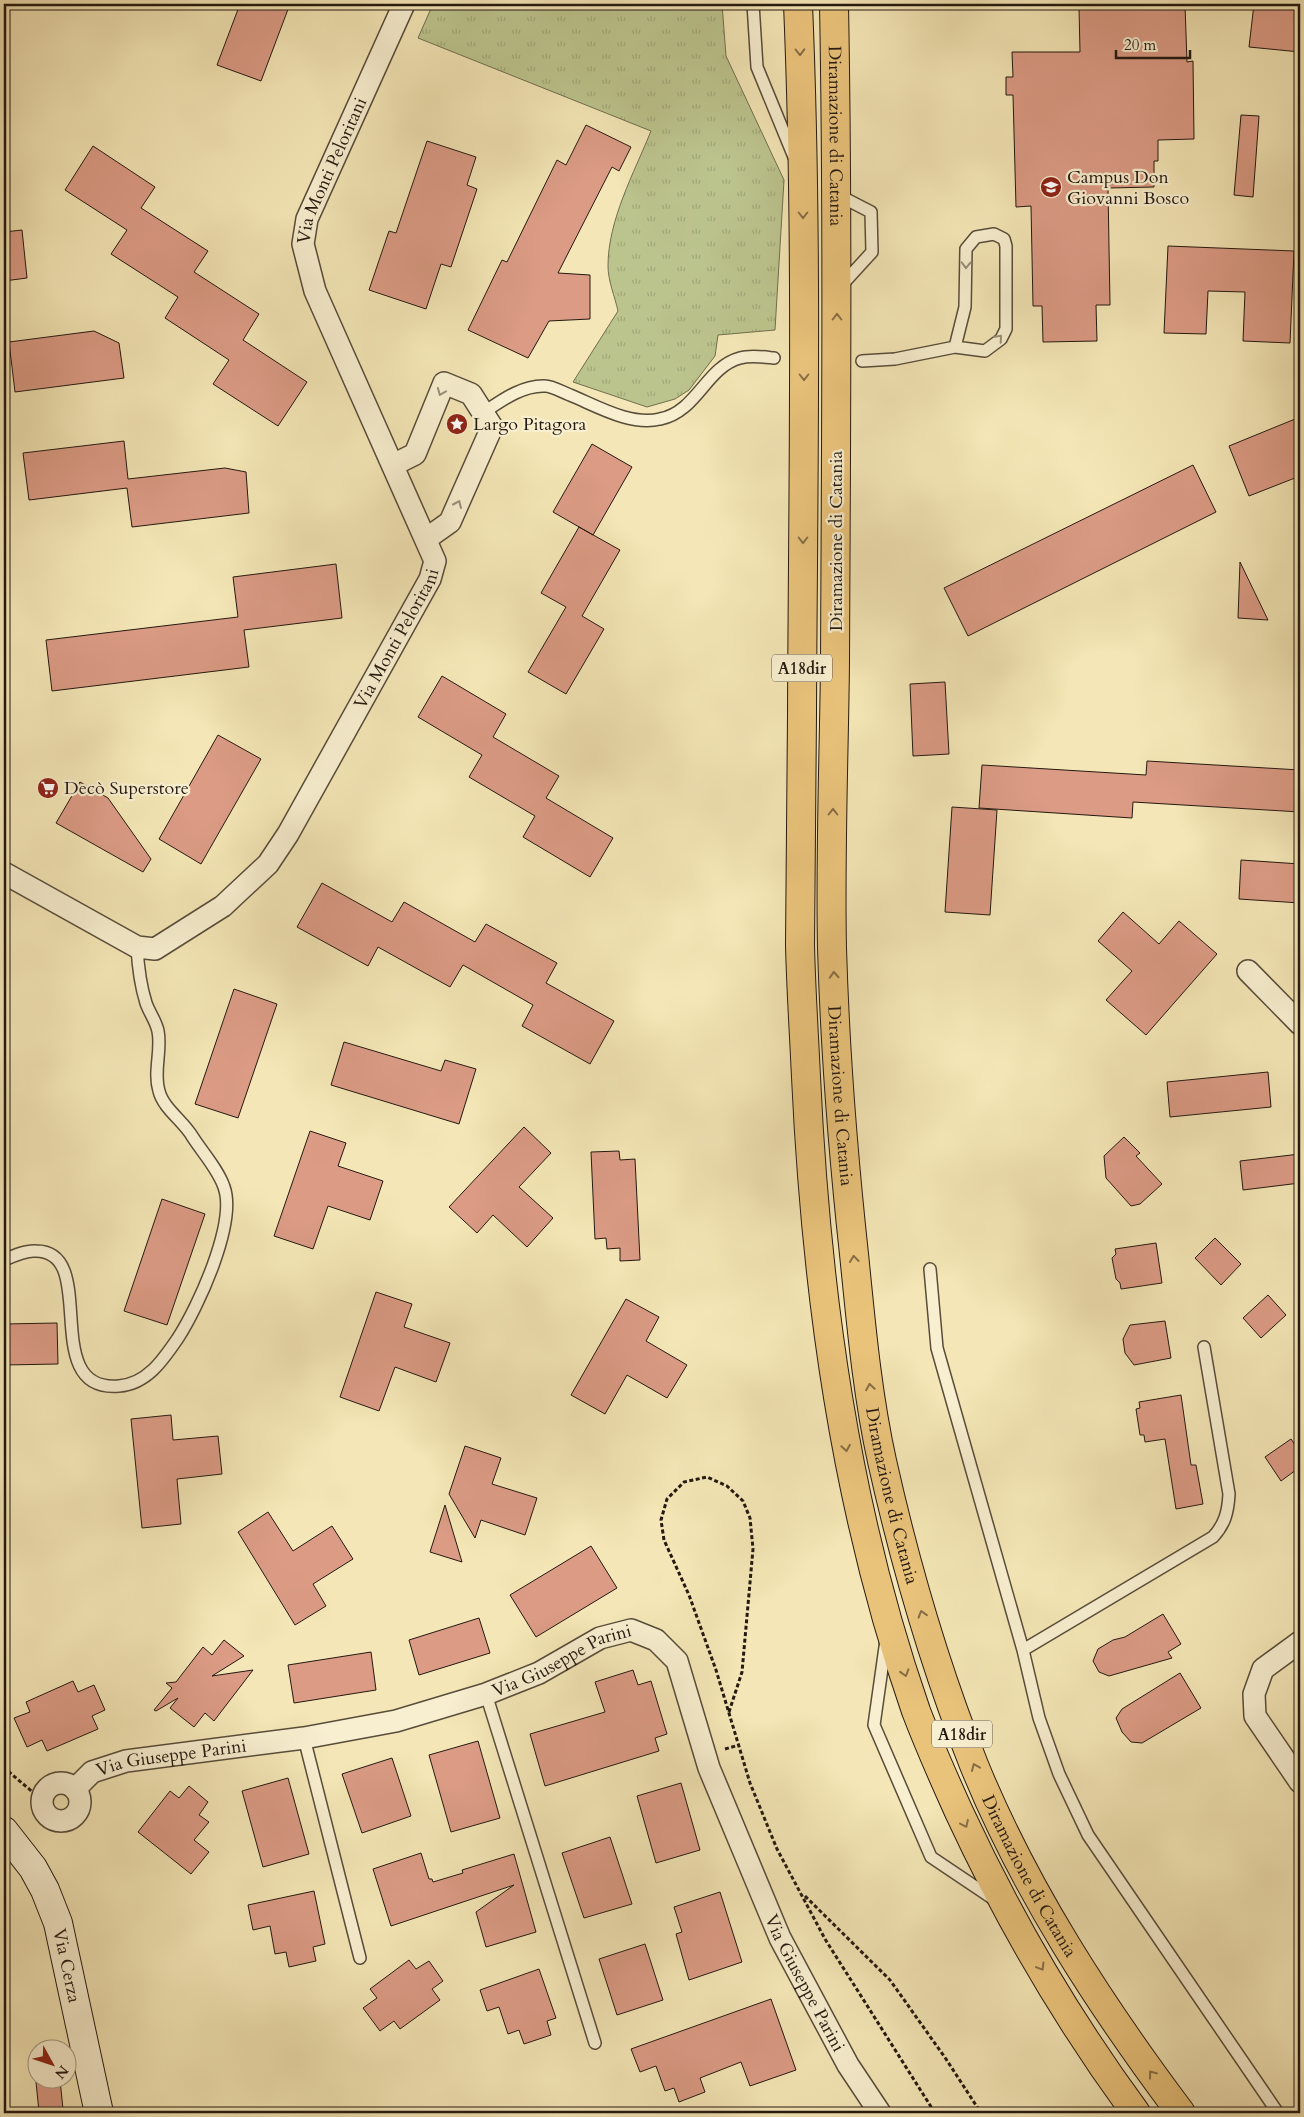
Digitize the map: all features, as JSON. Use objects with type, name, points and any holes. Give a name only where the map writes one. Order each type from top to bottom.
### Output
[{"type":"highway","name":"Diramazione di Catania","points":[[798,4],[803,179],[800,950],[810,1167],[828,1331],[850,1470],[888,1621],[917,1714],[947,1784],[1004,1906],[1094,2057],[1136,2113]]},
{"type":"highway","name":"Diramazione di Catania","points":[[834,4],[838,194],[832,947],[846,1175],[863,1343],[881,1457],[920,1609],[949,1699],[975,1768],[1030,1885],[1125,2038],[1181,2113]]},
{"type":"main road","name":"Via Cerza","points":[[4,1831],[33,1868],[45,1890],[58,1923],[99,2113]]},
{"type":"street","name":"Via Monti Peloritani","points":[[137,947],[155,949],[223,906],[268,864],[288,834],[430,578],[435,561],[316,291],[303,244],[307,219],[404,4]]},
{"type":"street","points":[[393,465],[415,454],[444,383],[471,394],[492,427],[450,522],[426,539]]},
{"type":"street","points":[[4,873],[137,947]]},
{"type":"street","points":[[1248,971],[1300,1024]]},
{"type":"street","name":"Via Giuseppe Parini","points":[[74,1789],[92,1772],[126,1761],[304,1738],[396,1721],[486,1694],[539,1673],[600,1638],[631,1630],[656,1640],[677,1661],[710,1768],[780,1938],[848,2065],[880,2113]]},
{"type":"street","points":[[1300,1642],[1263,1669],[1254,1694],[1255,1716],[1300,1782]]},
{"type":"street","points":[[59,1783],[68,1784],[74,1789],[79,1796],[80,1804],[77,1812],[71,1818],[63,1821],[55,1820],[48,1816],[43,1809],[42,1800],[51,1786],[59,1783]]},
{"type":"lane","points":[[753,4],[757,67],[803,179]]},
{"type":"lane","points":[[862,361],[895,359],[955,347],[985,351],[1001,339],[1006,329],[1006,246],[1004,239],[994,234],[976,237],[966,249],[965,307],[955,347]]},
{"type":"lane","points":[[483,413],[522,389],[546,386],[619,415],[641,420],[660,420],[676,414],[689,404],[715,374],[728,363],[748,357],[774,358]]},
{"type":"lane","points":[[4,1260],[36,1250],[49,1253],[58,1261],[66,1276],[72,1333],[80,1369],[87,1378],[97,1384],[110,1387],[136,1382],[158,1365],[190,1319],[201,1296],[227,1222],[228,1204],[224,1186],[187,1128],[164,1102],[158,1090],[158,1031],[146,1002],[139,976],[137,947]]},
{"type":"lane","points":[[930,1269],[936,1348],[1023,1650],[1042,1727],[1059,1774],[1088,1835],[1278,2113]]},
{"type":"lane","points":[[1023,1650],[1213,1537],[1223,1526],[1230,1494],[1204,1347]]},
{"type":"lane","points":[[888,1621],[874,1725],[931,1856],[1004,1906]]},
{"type":"lane","points":[[486,1694],[595,2043]]},
{"type":"lane","points":[[304,1738],[360,1958]]},
{"type":"path","points":[[729,1712],[742,1672],[753,1549],[750,1518],[743,1501],[727,1486],[708,1476],[684,1482],[667,1498],[660,1520],[664,1540],[689,1595],[729,1712],[750,1783],[777,1849],[803,1894],[825,1939],[935,2113]]},
{"type":"path","points":[[720,1750],[739,1745]]},
{"type":"path","points":[[4,1759],[9,1772],[42,1800]]},
{"type":"path","points":[[803,1894],[890,1980],[946,2059],[981,2113]]},
{"type":"green space","points":[[433,4],[722,4],[726,56],[784,180],[775,330],[718,335],[715,356],[689,390],[675,399],[647,407],[573,382],[618,311],[608,272],[612,231],[623,197],[651,131],[418,38]]},
{"type":"building","points":[[240,4],[290,4],[261,81],[217,65]]},
{"type":"building","points":[[1254,4],[1300,4],[1300,52],[1249,47]]},
{"type":"building","points":[[1185,5],[1187,62],[1193,61],[1194,139],[1158,140],[1158,161],[1154,161],[1154,187],[1108,188],[1110,305],[1096,305],[1097,341],[1043,342],[1042,306],[1033,306],[1031,206],[1016,207],[1013,95],[1006,95],[1006,77],[1013,77],[1012,52],[1080,52],[1079,7]]},
{"type":"building","points":[[1241,115],[1259,116],[1253,197],[1234,195]]},
{"type":"building","points":[[586,125],[631,147],[619,171],[612,167],[558,273],[590,275],[590,319],[549,321],[528,358],[468,330],[502,260],[507,262],[557,160],[566,165]]},
{"type":"building","points":[[427,141],[476,157],[467,185],[477,189],[451,267],[441,264],[426,309],[369,290],[389,231],[396,233]]},
{"type":"building","points":[[93,146],[155,187],[141,208],[208,251],[194,272],[259,314],[243,340],[307,382],[278,426],[213,384],[229,360],[165,318],[178,297],[111,254],[127,230],[65,190]]},
{"type":"building","points":[[22,230],[27,278],[4,281],[4,232]]},
{"type":"building","points":[[1168,246],[1294,251],[1290,343],[1243,341],[1245,292],[1208,291],[1206,334],[1164,333]]},
{"type":"building","points":[[94,331],[119,343],[124,378],[15,392],[9,342]]},
{"type":"building","points":[[1300,417],[1300,476],[1249,496],[1229,446]]},
{"type":"building","points":[[124,441],[128,479],[225,468],[246,472],[249,513],[132,527],[127,488],[29,500],[23,453]]},
{"type":"building","points":[[592,444],[632,467],[593,535],[553,512]]},
{"type":"building","points":[[1193,465],[1216,512],[968,636],[944,588]]},
{"type":"building","points":[[579,527],[620,550],[582,616],[604,629],[566,694],[528,672],[566,607],[541,593]]},
{"type":"building","points":[[1240,562],[1268,620],[1238,618]]},
{"type":"building","points":[[336,564],[342,618],[244,630],[249,667],[52,691],[46,640],[238,617],[233,577]]},
{"type":"building","points":[[442,676],[506,714],[493,737],[559,776],[546,798],[613,838],[590,877],[523,837],[535,816],[469,777],[482,755],[418,717]]},
{"type":"building","points":[[945,682],[949,754],[913,756],[910,684]]},
{"type":"building","points":[[218,735],[261,759],[201,864],[159,839]]},
{"type":"building","points":[[1147,761],[1300,770],[1300,812],[1133,802],[1132,818],[979,808],[982,765],[1146,775]]},
{"type":"building","points":[[80,782],[108,798],[151,859],[143,872],[56,823]]},
{"type":"building","points":[[952,807],[997,810],[990,915],[945,912]]},
{"type":"building","points":[[1241,860],[1300,864],[1300,903],[1239,899]]},
{"type":"building","points":[[322,883],[392,922],[404,902],[475,942],[486,924],[557,963],[546,983],[614,1021],[590,1064],[522,1026],[533,1005],[463,965],[450,987],[378,947],[368,966],[297,927]]},
{"type":"building","points":[[1123,912],[1159,944],[1179,921],[1217,954],[1146,1035],[1106,1000],[1132,971],[1098,941]]},
{"type":"building","points":[[234,989],[277,1004],[238,1118],[195,1104]]},
{"type":"building","points":[[344,1042],[441,1071],[445,1060],[476,1069],[459,1124],[331,1085]]},
{"type":"building","points":[[1268,1072],[1271,1107],[1170,1117],[1167,1082]]},
{"type":"building","points":[[524,1127],[551,1153],[519,1187],[553,1218],[527,1247],[493,1215],[477,1233],[449,1207]]},
{"type":"building","points":[[310,1131],[346,1143],[338,1166],[383,1181],[370,1220],[328,1206],[313,1249],[274,1236]]},
{"type":"building","points":[[1124,1137],[1140,1153],[1136,1156],[1162,1184],[1140,1204],[1131,1206],[1106,1178],[1104,1156]]},
{"type":"building","points":[[619,1151],[620,1160],[635,1159],[640,1260],[620,1261],[620,1248],[607,1249],[606,1238],[595,1239],[591,1152]]},
{"type":"building","points":[[1300,1154],[1300,1183],[1243,1190],[1240,1161]]},
{"type":"building","points":[[162,1199],[205,1214],[167,1325],[124,1311]]},
{"type":"building","points":[[1215,1238],[1241,1264],[1221,1285],[1195,1258]]},
{"type":"building","points":[[1156,1243],[1162,1283],[1121,1289],[1120,1283],[1116,1279],[1112,1258],[1116,1254],[1115,1249]]},
{"type":"building","points":[[376,1292],[412,1304],[404,1327],[450,1343],[436,1382],[395,1367],[379,1411],[340,1397]]},
{"type":"building","points":[[1268,1295],[1286,1315],[1261,1338],[1243,1318]]},
{"type":"building","points":[[626,1299],[659,1317],[646,1341],[687,1365],[667,1398],[627,1375],[605,1414],[571,1395]]},
{"type":"building","points":[[1165,1321],[1171,1358],[1134,1365],[1125,1353],[1123,1339],[1130,1325]]},
{"type":"building","points":[[57,1323],[58,1364],[4,1365],[4,1324]]},
{"type":"building","points":[[1181,1395],[1191,1465],[1196,1465],[1203,1504],[1176,1509],[1165,1439],[1145,1442],[1144,1435],[1140,1435],[1136,1409],[1140,1408],[1139,1402]]},
{"type":"building","points":[[171,1415],[173,1440],[218,1436],[222,1474],[177,1479],[181,1524],[142,1528],[131,1419]]},
{"type":"building","points":[[1291,1439],[1300,1452],[1300,1467],[1281,1481],[1265,1457]]},
{"type":"building","points":[[465,1446],[501,1458],[492,1484],[537,1498],[525,1535],[481,1520],[475,1538],[449,1494]]},
{"type":"building","points":[[445,1505],[462,1562],[430,1552]]},
{"type":"building","points":[[268,1512],[293,1551],[332,1526],[353,1559],[313,1584],[326,1606],[295,1625],[238,1532]]},
{"type":"building","points":[[591,1546],[617,1588],[536,1637],[510,1595]]},
{"type":"building","points":[[1163,1614],[1181,1644],[1168,1652],[1172,1658],[1109,1676],[1099,1672],[1093,1661],[1098,1649],[1113,1640],[1125,1637]]},
{"type":"building","points":[[479,1618],[490,1653],[419,1675],[409,1640]]},
{"type":"building","points":[[224,1640],[244,1656],[212,1676],[253,1670],[214,1721],[205,1713],[194,1727],[170,1708],[178,1698],[156,1711],[154,1710],[172,1688],[166,1683],[176,1682],[203,1647],[212,1655]]},
{"type":"building","points":[[371,1652],[376,1690],[294,1703],[288,1665]]},
{"type":"building","points":[[633,1670],[638,1685],[651,1681],[667,1734],[655,1738],[659,1751],[545,1786],[530,1734],[605,1712],[595,1682]]},
{"type":"building","points":[[1180,1673],[1201,1708],[1142,1743],[1131,1742],[1122,1732],[1116,1718],[1122,1709]]},
{"type":"building","points":[[73,1681],[78,1692],[94,1685],[105,1710],[92,1716],[98,1729],[47,1751],[42,1740],[27,1747],[14,1718],[30,1712],[26,1702]]},
{"type":"building","points":[[478,1741],[500,1818],[451,1832],[429,1755]]},
{"type":"building","points":[[392,1758],[411,1816],[362,1833],[342,1774]]},
{"type":"building","points":[[288,1778],[309,1854],[263,1867],[242,1791]]},
{"type":"building","points":[[681,1783],[700,1850],[656,1863],[637,1796]]},
{"type":"building","points":[[189,1786],[208,1802],[199,1815],[209,1822],[194,1840],[209,1852],[191,1874],[138,1832],[170,1791],[179,1798]]},
{"type":"building","points":[[610,1837],[632,1904],[584,1918],[562,1853]]},
{"type":"building","points":[[421,1853],[429,1879],[432,1879],[433,1882],[463,1873],[462,1870],[514,1854],[536,1932],[486,1947],[476,1912],[514,1885],[391,1926],[373,1869]]},
{"type":"building","points":[[314,1891],[325,1944],[313,1947],[316,1961],[289,1967],[286,1952],[275,1954],[270,1926],[253,1930],[248,1905]]},
{"type":"building","points":[[720,1892],[742,1962],[689,1980],[676,1934],[682,1932],[674,1907]]},
{"type":"building","points":[[645,1944],[663,2000],[617,2015],[599,1959]]},
{"type":"building","points":[[409,1960],[416,1969],[429,1961],[443,1981],[432,1989],[440,2000],[400,2029],[394,2021],[380,2031],[363,2008],[377,1998],[370,1989]]},
{"type":"building","points":[[539,1969],[556,2018],[547,2021],[551,2035],[524,2044],[519,2030],[508,2034],[499,2007],[487,2011],[480,1990]]},
{"type":"building","points":[[771,1999],[796,2070],[750,2086],[741,2062],[700,2078],[705,2092],[679,2102],[674,2088],[665,2091],[656,2066],[640,2072],[631,2049]]},
{"type":"building","points":[[37,2090],[61,2090],[63,2109],[39,2112]]},
{"type":"place","name":"Campus Don Giovanni Bosco","points":[[1051,187]]},
{"type":"place","name":"Largo Pitagora","points":[[457,424]]},
{"type":"place","name":"Decò Superstore","points":[[48,788]]}]
